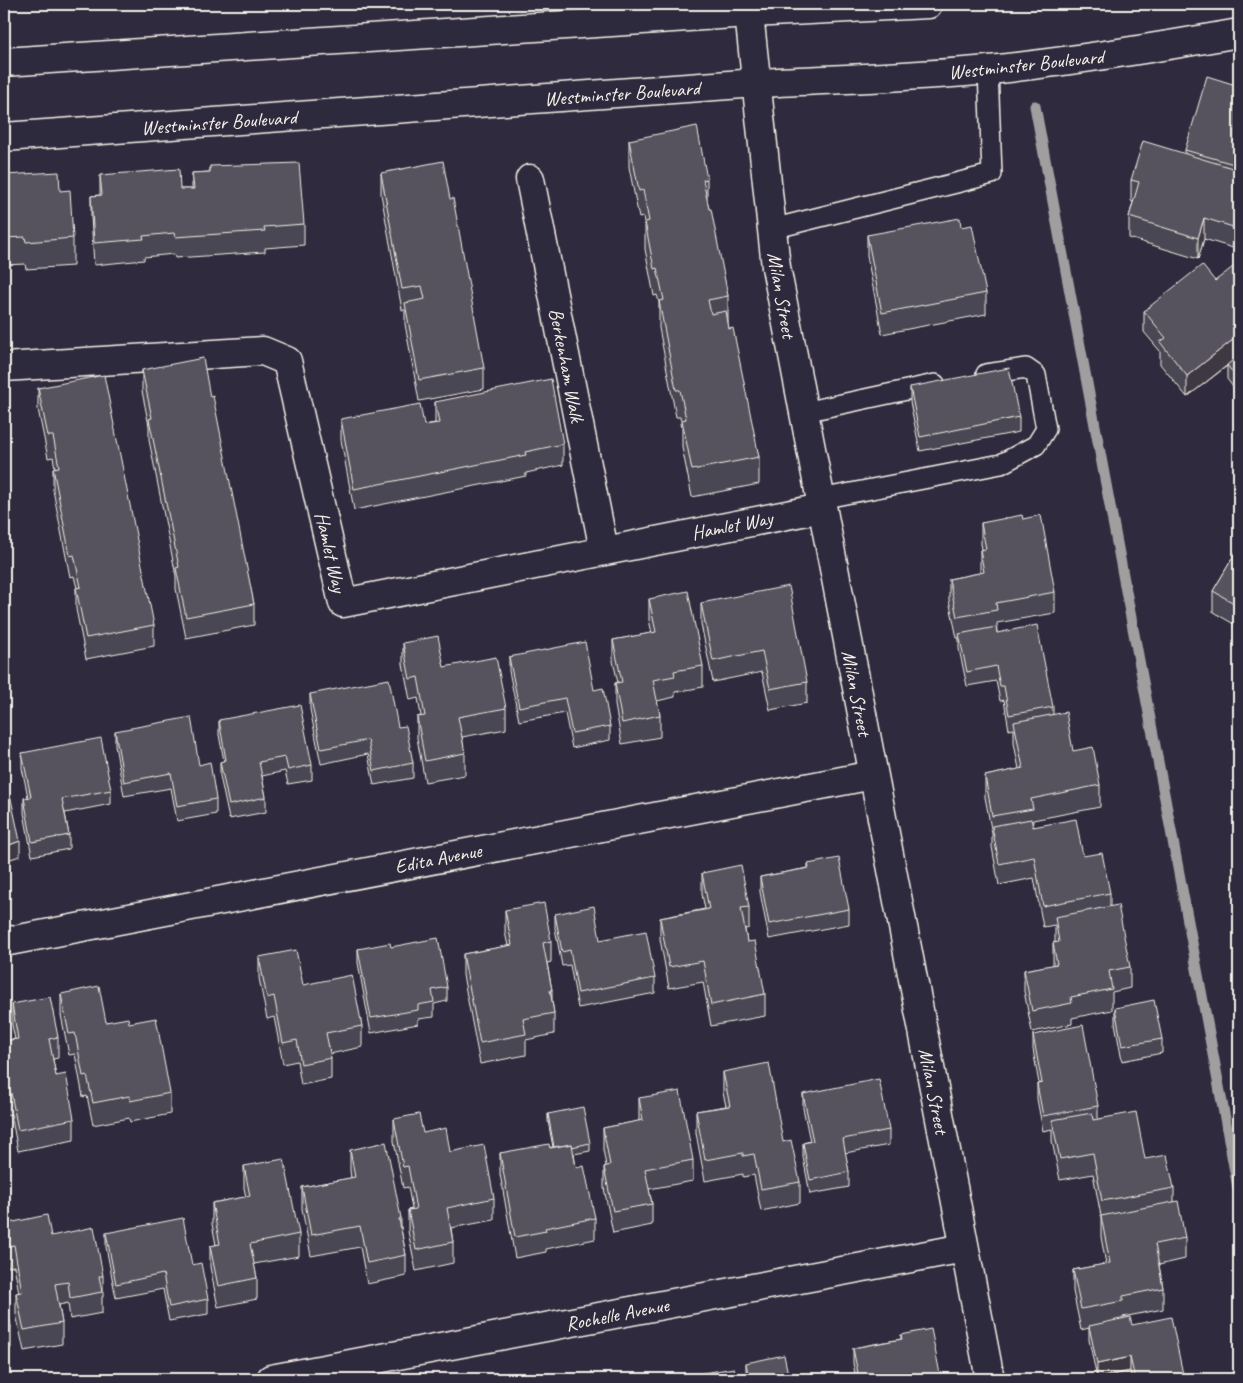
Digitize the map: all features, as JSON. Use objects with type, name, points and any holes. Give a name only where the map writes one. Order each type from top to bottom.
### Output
[{"type":"street","points":[[4,62],[749,8],[928,4]]},
{"type":"street","name":"Milan Street","points":[[749,8],[776,267],[990,1379]]},
{"type":"street","name":"Westminster Boulevard","points":[[4,137],[757,83],[879,78],[988,70],[1084,59],[1239,33]]},
{"type":"street","name":"Berkenham Walk","points":[[530,179],[604,550]]},
{"type":"street","name":"Hamlet Way","points":[[4,367],[263,351],[287,361],[343,603],[821,504]]},
{"type":"street","name":"Edita Avenue","points":[[4,942],[873,775]]},
{"type":"street","name":"Rochelle Avenue","points":[[271,1379],[964,1248]]},
{"type":"lane","points":[[772,230],[992,174],[988,70]]},
{"type":"lane","points":[[821,504],[1001,464],[1036,445],[1046,429],[1036,375],[1026,368],[1005,370],[968,378]]},
{"type":"lane","points":[[804,412],[949,381]]},
{"type":"building","points":[[1207,76],[1239,86],[1239,159],[1237,165],[1185,150]]},
{"type":"building","points":[[697,126],[707,179],[703,180],[709,209],[711,209],[728,296],[708,300],[711,314],[726,311],[729,329],[733,328],[759,457],[692,470],[682,420],[686,419],[680,390],[676,390],[659,301],[664,300],[657,268],[654,269],[645,222],[649,221],[643,190],[639,191],[629,140]]},
{"type":"building","points":[[1143,141],[1239,170],[1239,205],[1233,227],[1204,218],[1198,238],[1129,217],[1139,182],[1131,180]]},
{"type":"building","points":[[443,161],[450,199],[453,198],[484,368],[419,380],[405,303],[425,299],[422,286],[402,289],[381,173]]},
{"type":"building","points":[[299,163],[304,224],[264,227],[265,231],[175,237],[174,233],[143,236],[144,239],[94,243],[91,196],[102,195],[100,175],[179,169],[180,189],[194,189],[192,173],[210,172],[210,166]]},
{"type":"building","points":[[59,172],[60,191],[70,190],[73,238],[26,242],[25,237],[4,238],[4,175]]},
{"type":"building","points":[[960,218],[961,227],[972,225],[986,293],[882,313],[867,235]]},
{"type":"building","points":[[1238,263],[1239,335],[1187,376],[1160,342],[1166,338],[1144,311],[1202,265],[1215,281]]},
{"type":"building","points":[[1239,355],[1239,381],[1227,365]]},
{"type":"building","points":[[203,358],[210,397],[213,396],[254,604],[186,617],[176,568],[179,567],[149,419],[152,418],[142,370]]},
{"type":"building","points":[[1009,368],[1019,417],[920,437],[910,387]]},
{"type":"building","points":[[104,375],[154,625],[86,638],[76,588],[81,587],[74,555],[70,556],[53,468],[59,467],[53,436],[48,436],[38,388]]},
{"type":"building","points":[[551,379],[563,444],[525,452],[526,455],[354,489],[341,419],[420,404],[424,425],[439,423],[435,402]]},
{"type":"building","points":[[1022,515],[1023,519],[1041,515],[1055,592],[996,603],[997,610],[957,617],[949,579],[984,572],[980,550],[986,549],[981,523]]},
{"type":"building","points":[[1239,547],[1239,606],[1213,591]]},
{"type":"building","points":[[789,586],[807,682],[770,689],[762,651],[713,661],[701,603]]},
{"type":"building","points":[[688,591],[703,666],[674,671],[675,676],[653,680],[660,715],[622,723],[615,683],[622,682],[613,640],[656,632],[649,599]]},
{"type":"building","points":[[1037,625],[1053,707],[1009,715],[1004,686],[1000,686],[996,666],[967,672],[959,634],[996,627],[997,633]]},
{"type":"building","points":[[438,636],[444,667],[496,657],[506,708],[458,717],[465,753],[425,761],[417,717],[425,716],[418,677],[410,679],[403,643]]},
{"type":"building","points":[[585,642],[594,690],[603,688],[610,726],[572,733],[565,698],[519,707],[509,657]]},
{"type":"building","points":[[389,679],[398,727],[406,726],[413,763],[374,771],[368,740],[321,749],[310,694]]},
{"type":"building","points":[[300,705],[312,765],[288,770],[285,757],[259,762],[266,797],[229,805],[220,762],[226,760],[219,720]]},
{"type":"building","points":[[1066,712],[1073,751],[1093,747],[1100,785],[1031,799],[1033,809],[992,816],[985,776],[1023,768],[1014,722]]},
{"type":"building","points":[[191,717],[199,765],[210,762],[216,799],[177,806],[171,773],[124,782],[115,731]]},
{"type":"building","points":[[101,738],[111,790],[62,799],[69,835],[32,842],[24,798],[31,797],[22,753]]},
{"type":"building","points":[[11,799],[20,841],[4,847],[4,800]]},
{"type":"building","points":[[1031,819],[1033,827],[1076,819],[1083,856],[1102,853],[1110,893],[1043,906],[1034,857],[999,864],[992,826]]},
{"type":"building","points":[[839,858],[849,909],[769,924],[760,877],[809,868],[808,864]]},
{"type":"building","points":[[741,865],[749,907],[741,908],[747,942],[755,941],[765,994],[711,1005],[703,961],[669,967],[660,918],[709,909],[702,873]]},
{"type":"building","points":[[544,903],[551,941],[543,943],[552,990],[550,990],[554,1013],[523,1019],[526,1034],[480,1043],[463,954],[512,945],[505,910]]},
{"type":"building","points":[[1118,905],[1130,967],[1109,971],[1112,989],[1071,997],[1072,1003],[1032,1011],[1024,970],[1057,964],[1053,943],[1059,942],[1055,917]]},
{"type":"building","points":[[594,906],[600,940],[646,931],[655,978],[578,993],[570,950],[562,952],[555,914]]},
{"type":"building","points":[[438,938],[447,987],[432,990],[434,1002],[418,1005],[418,1010],[371,1018],[358,949],[390,943],[391,947]]},
{"type":"building","points":[[296,950],[303,985],[352,975],[362,1026],[326,1033],[331,1058],[301,1064],[297,1040],[283,1043],[274,996],[267,998],[259,957]]},
{"type":"building","points":[[99,986],[106,1022],[128,1018],[129,1023],[156,1018],[170,1093],[130,1101],[129,1096],[93,1103],[87,1075],[83,1076],[75,1033],[69,1034],[61,994]]},
{"type":"building","points":[[50,997],[58,1037],[49,1039],[56,1076],[66,1074],[74,1119],[18,1130],[11,1093],[4,1095],[4,1041],[18,1039],[12,1004]]},
{"type":"building","points":[[1154,1000],[1162,1039],[1122,1046],[1115,1008]]},
{"type":"building","points":[[1083,1025],[1098,1106],[1043,1116],[1037,1084],[1042,1083],[1033,1035]]},
{"type":"building","points":[[769,1063],[783,1142],[791,1140],[800,1182],[761,1189],[754,1154],[743,1156],[743,1153],[705,1160],[696,1111],[730,1106],[723,1072]]},
{"type":"building","points":[[879,1079],[889,1130],[843,1139],[849,1172],[810,1180],[803,1143],[813,1141],[803,1094]]},
{"type":"building","points":[[680,1091],[693,1160],[645,1169],[652,1204],[613,1211],[604,1167],[610,1165],[603,1128],[643,1120],[639,1098]]},
{"type":"building","points":[[583,1107],[590,1143],[572,1147],[572,1144],[554,1147],[548,1114]]},
{"type":"building","points":[[1136,1112],[1145,1159],[1167,1155],[1174,1188],[1102,1201],[1093,1153],[1060,1159],[1052,1120],[1092,1113],[1093,1120]]},
{"type":"building","points":[[419,1114],[423,1133],[446,1128],[450,1152],[484,1145],[494,1198],[447,1208],[453,1242],[416,1250],[408,1210],[416,1209],[408,1166],[403,1167],[394,1119]]},
{"type":"building","points":[[386,1142],[401,1218],[399,1219],[406,1255],[367,1263],[360,1226],[311,1235],[302,1187],[355,1177],[350,1150]]},
{"type":"building","points":[[549,1144],[550,1148],[572,1144],[576,1168],[584,1166],[595,1218],[545,1228],[546,1231],[515,1237],[500,1153]]},
{"type":"building","points":[[284,1159],[299,1234],[250,1244],[257,1278],[218,1286],[210,1246],[220,1244],[212,1203],[250,1196],[244,1166]]},
{"type":"building","points":[[1178,1201],[1185,1238],[1155,1244],[1163,1288],[1123,1296],[1123,1301],[1081,1309],[1073,1270],[1110,1263],[1101,1216]]},
{"type":"building","points":[[47,1215],[51,1236],[94,1227],[103,1276],[99,1276],[102,1292],[70,1298],[68,1282],[55,1284],[62,1323],[24,1330],[16,1293],[22,1292],[14,1245],[8,1246],[4,1224]]},
{"type":"building","points":[[183,1218],[192,1265],[201,1263],[208,1299],[169,1307],[163,1274],[116,1284],[106,1233]]},
{"type":"building","points":[[4,1292],[11,1327],[4,1328]]},
{"type":"building","points":[[1130,1317],[1132,1325],[1171,1317],[1184,1379],[1135,1379],[1130,1357],[1097,1364],[1089,1326]]},
{"type":"building","points":[[931,1329],[941,1379],[859,1379],[853,1348],[902,1339],[901,1335]]},
{"type":"building","points":[[784,1355],[789,1379],[749,1379],[746,1363]]},
{"type":"building","points":[[734,1368],[737,1379],[698,1379],[697,1374]]},
{"type":"waterway","points":[[1035,106],[1239,1193]]}]
